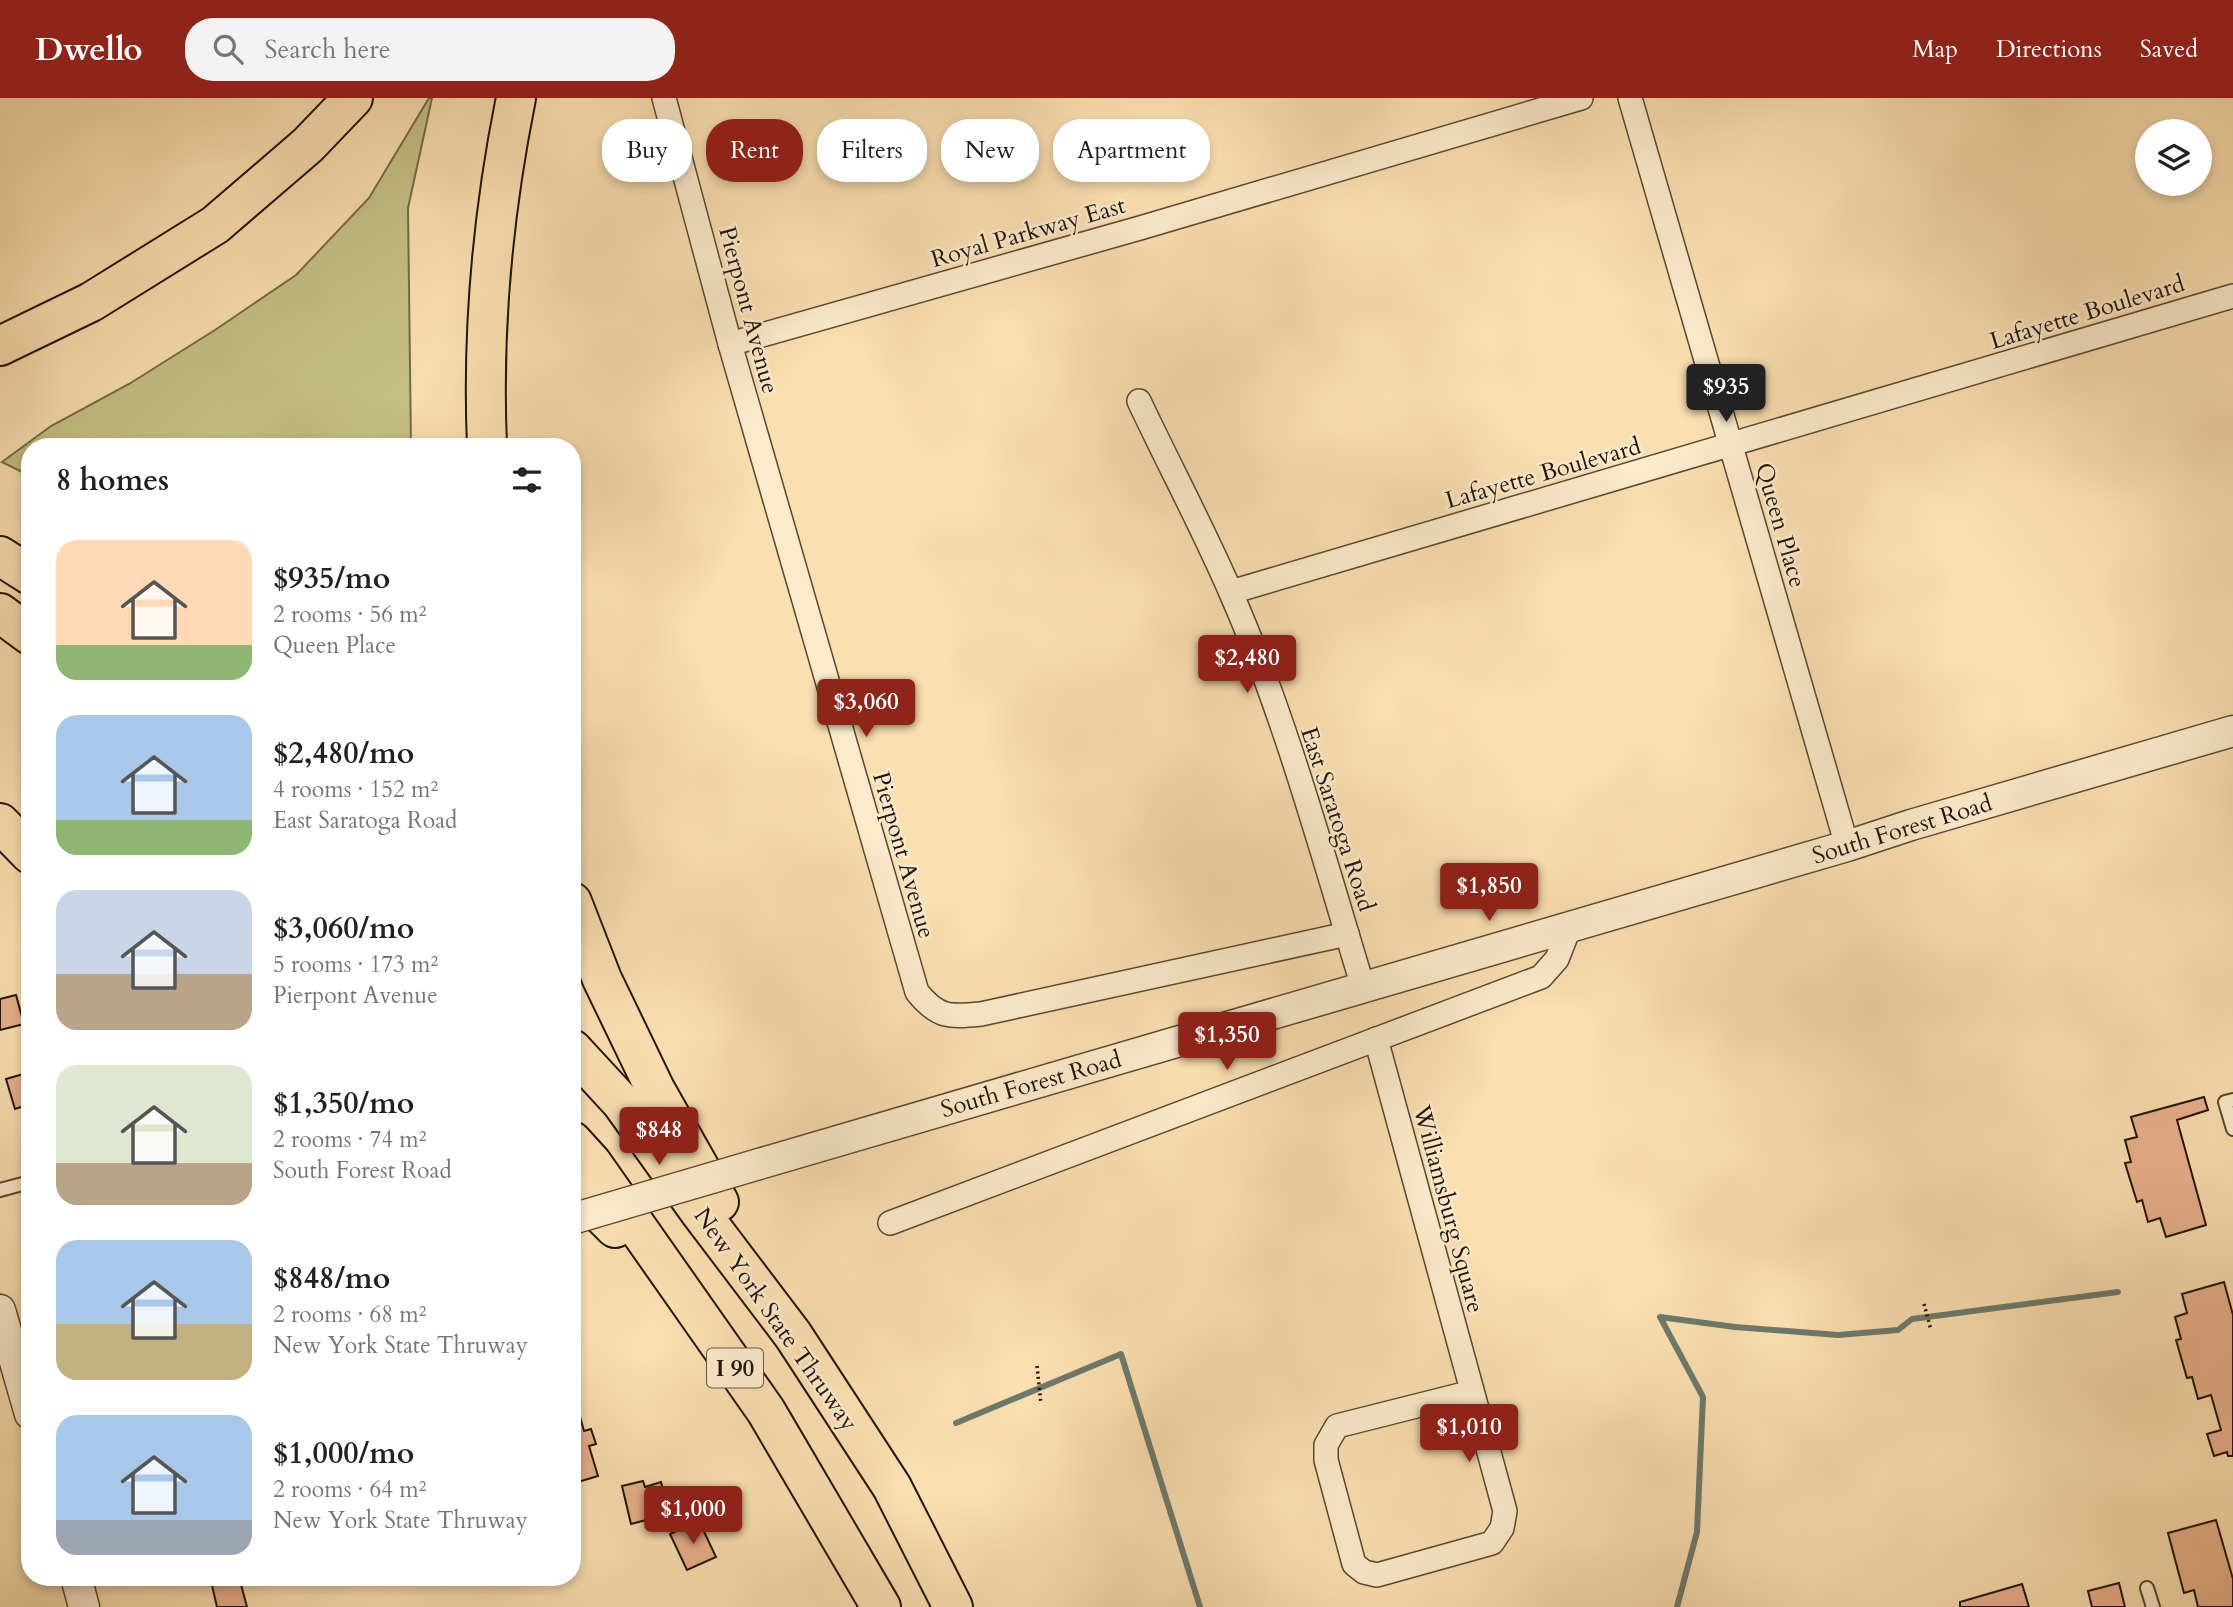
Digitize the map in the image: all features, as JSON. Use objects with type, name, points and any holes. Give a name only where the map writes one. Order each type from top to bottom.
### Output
[{"type":"highway","points":[[0,346],[91,302],[215,225],[308,145],[353,98]]},
{"type":"highway","points":[[487,438],[484,393],[491,264],[516,98]]},
{"type":"highway","points":[[0,556],[21,570]]},
{"type":"highway","points":[[0,613],[21,628]]},
{"type":"highway","points":[[0,823],[21,845]]},
{"type":"highway","points":[[581,925],[602,979],[655,1089],[793,1335]]},
{"type":"highway","name":"New York State Thruway","points":[[581,1059],[621,1102],[793,1335],[892,1487],[953,1607]]},
{"type":"highway","name":"I 90","points":[[581,1151],[766,1411],[881,1607]]},
{"type":"highway","points":[[581,1194],[682,1294]]},
{"type":"street","name":"Pierpont Avenue","points":[[664,98],[730,344],[908,965],[917,992],[930,1008],[953,1016],[981,1014],[1347,934]]},
{"type":"street","name":"Royal Parkway East","points":[[730,344],[1140,228],[1581,98]]},
{"type":"street","name":"Queen Place","points":[[1630,98],[1847,846]]},
{"type":"street","name":"Lafayette Boulevard","points":[[1231,592],[2233,296]]},
{"type":"street","name":"East Saratoga Road","points":[[1139,401],[1231,592],[1258,661],[1302,787],[1363,987]]},
{"type":"street","name":"South Forest Road","points":[[581,1216],[2233,731]]},
{"type":"street","points":[[890,1223],[1541,977],[1558,959],[1570,926]]},
{"type":"street","name":"Williamsburg Square","points":[[1376,1039],[1505,1511],[1502,1528],[1492,1543],[1377,1574],[1364,1572],[1354,1564],[1326,1460],[1326,1445],[1337,1426],[1472,1392]]},
{"type":"street","points":[[0,1310],[16,1380]]},
{"type":"street","points":[[79,1586],[85,1607]]},
{"type":"lane","points":[[2233,1100],[2225,1102],[2233,1129]]},
{"type":"lane","points":[[0,1191],[21,1185]]},
{"type":"lane","points":[[2147,1588],[2153,1607]]},
{"type":"path","points":[[1924,1304],[1930,1330]]},
{"type":"path","points":[[1037,1367],[1041,1404]]},
{"type":"shaded area","points":[[429,98],[432,98],[408,208],[411,438],[35,438],[51,426],[129,384],[296,275],[369,198]]},
{"type":"shaded area","points":[[21,448],[21,472],[2,462]]},
{"type":"building","points":[[16,995],[21,1025],[0,1030],[0,999]]},
{"type":"building","points":[[21,1075],[21,1107],[15,1109],[6,1079]]},
{"type":"building","points":[[2204,1097],[2208,1110],[2177,1120],[2206,1225],[2166,1237],[2160,1218],[2148,1222],[2142,1200],[2137,1202],[2125,1163],[2131,1162],[2125,1140],[2137,1137],[2131,1117]]},
{"type":"building","points":[[2224,1282],[2233,1315],[2233,1456],[2228,1456],[2227,1452],[2214,1456],[2207,1434],[2221,1430],[2211,1395],[2198,1399],[2192,1377],[2187,1378],[2176,1340],[2181,1339],[2175,1317],[2187,1313],[2182,1294]]},
{"type":"building","points":[[581,1420],[584,1431],[591,1429],[596,1444],[589,1446],[598,1476],[581,1481]]},
{"type":"building","points":[[643,1481],[645,1487],[661,1482],[669,1514],[631,1524],[622,1486]]},
{"type":"building","points":[[2216,1520],[2233,1579],[2233,1607],[2198,1607],[2194,1590],[2184,1593],[2168,1533]]},
{"type":"building","points":[[699,1521],[716,1557],[687,1570],[670,1534]]},
{"type":"building","points":[[2119,1583],[2125,1607],[2092,1607],[2088,1591]]},
{"type":"building","points":[[2022,1584],[2029,1607],[1960,1607],[1960,1602]]},
{"type":"building","points":[[212,1586],[241,1586],[247,1607],[217,1607]]},
{"type":"waterway","points":[[1677,1607],[1697,1532],[1703,1397],[1660,1317],[1735,1327],[1838,1335],[1898,1330],[1912,1319],[2118,1292]]},
{"type":"waterway","points":[[956,1423],[1121,1354],[1200,1607]]}]
